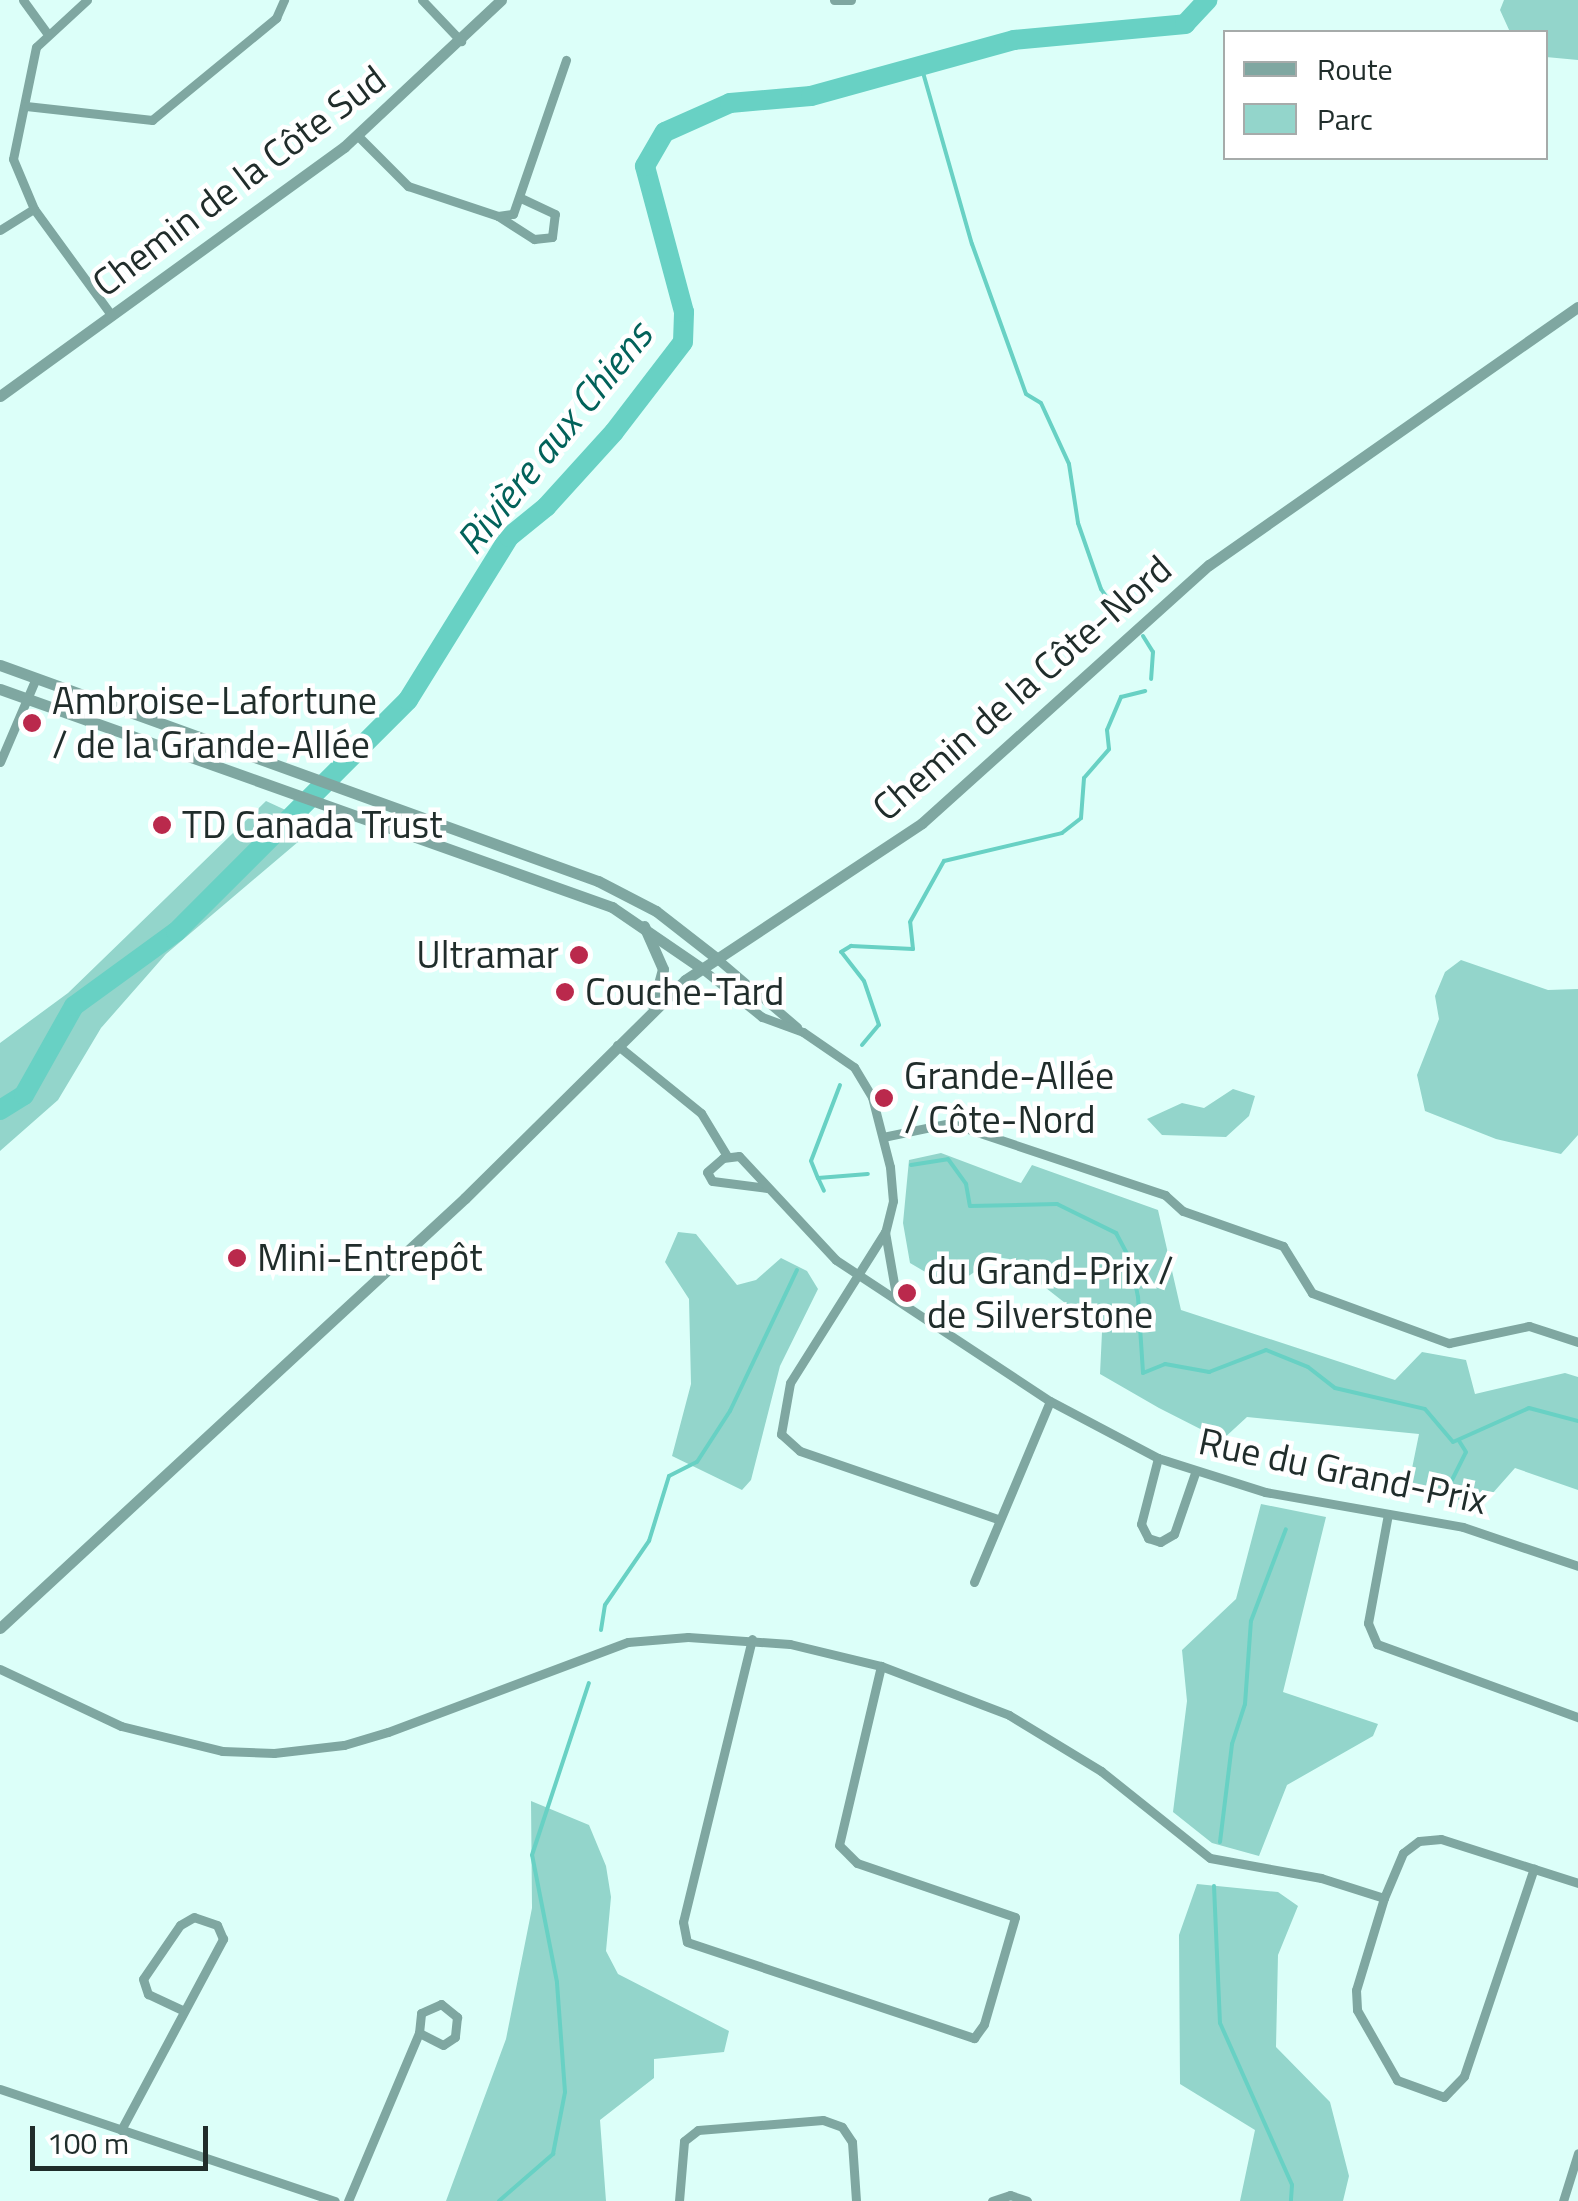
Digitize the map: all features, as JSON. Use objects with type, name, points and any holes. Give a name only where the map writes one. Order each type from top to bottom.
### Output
[{"type":"street","points":[[23,0],[46,32]]},
{"type":"street","points":[[87,0],[46,32],[36,47],[12,159],[34,209],[112,316]]},
{"type":"street","points":[[26,106],[152,120],[276,18],[284,0]]},
{"type":"street","points":[[422,0],[461,41]]},
{"type":"street","name":"Chemin de la Côte Sud","points":[[0,396],[358,136],[501,0]]},
{"type":"street","points":[[834,0],[851,0]]},
{"type":"street","points":[[498,216],[513,214],[520,198],[566,60]]},
{"type":"street","points":[[358,136],[408,186],[498,216],[534,238],[552,237],[555,214],[520,198]]},
{"type":"street","points":[[0,230],[34,209]]},
{"type":"street","points":[[1573,311],[1578,325]]},
{"type":"street","name":"Chemin de la Côte-Nord","points":[[0,1628],[435,1227],[652,1009],[715,957],[922,823],[1209,565],[1573,311]]},
{"type":"street","points":[[0,665],[620,890],[715,957],[802,1032],[858,1072],[883,1137],[893,1201],[886,1232],[782,1398],[780,1434],[800,1450],[998,1519]]},
{"type":"street","points":[[0,762],[36,678]]},
{"type":"street","points":[[0,689],[642,922],[762,1017],[802,1032]]},
{"type":"street","points":[[315,801],[318,780]]},
{"type":"street","points":[[642,922],[663,969],[652,1009]]},
{"type":"street","name":"Rue du Grand-Prix","points":[[617,1045],[701,1113],[728,1156],[742,1158],[820,1247],[1050,1401],[1158,1458],[1195,1472],[1495,1535],[1578,1566]]},
{"type":"street","points":[[883,1137],[950,1123],[1165,1195],[1183,1211],[1283,1246],[1312,1293],[1449,1343],[1529,1326],[1578,1342]]},
{"type":"street","points":[[728,1156],[708,1170],[709,1180],[767,1188]]},
{"type":"street","points":[[886,1232],[897,1298]]},
{"type":"street","points":[[974,1582],[1050,1401]]},
{"type":"street","points":[[1158,1458],[1141,1524],[1148,1538],[1160,1542],[1174,1534],[1195,1472]]},
{"type":"street","points":[[1388,1514],[1368,1623],[1378,1644],[1578,1717]]},
{"type":"street","points":[[752,1639],[683,1922],[687,1942],[698,1950],[974,2038],[984,2024],[1015,1917],[858,1863],[839,1845],[881,1666]]},
{"type":"street","points":[[0,1669],[121,1726],[222,1751],[274,1753],[344,1745],[388,1732],[628,1642],[752,1639],[881,1666],[1040,1732],[1124,1788],[1201,1854],[1384,1898]]},
{"type":"street","points":[[1534,1868],[1464,2076],[1444,2097],[1396,2080],[1357,2010],[1356,1990],[1400,1856],[1427,1839],[1534,1868],[1578,1883]]},
{"type":"street","points":[[120,2130],[224,1939],[217,1924],[194,1917],[180,1925],[143,1979],[148,1994],[182,2010]]},
{"type":"street","points":[[348,2201],[419,2033],[422,2013],[433,2005],[458,2017],[455,2038],[443,2046],[419,2033]]},
{"type":"street","points":[[0,2089],[335,2201]]},
{"type":"street","points":[[679,2201],[684,2141],[698,2130],[824,2120],[842,2127],[852,2142],[856,2201]]},
{"type":"street","points":[[1563,2201],[1578,2154]]},
{"type":"street","points":[[992,2201],[1010,2195],[1027,2201]]},
{"type":"green space","points":[[1504,0],[1578,0],[1578,60],[1548,57],[1548,30],[1509,30],[1500,10]]},
{"type":"green space","points":[[266,801],[318,825],[166,954],[101,1028],[58,1100],[0,1151],[0,1043],[68,993]]},
{"type":"green space","points":[[1461,960],[1548,990],[1578,989],[1578,1135],[1561,1154],[1496,1139],[1425,1111],[1417,1075],[1439,1019],[1435,996],[1445,972]]},
{"type":"green space","points":[[1233,1089],[1255,1096],[1249,1116],[1226,1137],[1162,1135],[1147,1119],[1182,1103],[1204,1108]]},
{"type":"green space","points":[[941,1153],[1021,1183],[1032,1165],[1158,1210],[1181,1310],[1395,1380],[1422,1352],[1466,1360],[1475,1394],[1565,1373],[1578,1377],[1578,1490],[1515,1468],[1484,1503],[1407,1493],[1419,1434],[1247,1417],[1222,1440],[1159,1408],[1100,1374],[1102,1332],[1009,1259],[997,1257],[967,1277],[939,1280],[910,1263],[903,1223],[909,1160]]},
{"type":"green space","points":[[678,1232],[696,1234],[737,1285],[756,1280],[781,1258],[807,1271],[818,1289],[780,1366],[751,1480],[742,1490],[672,1456],[691,1384],[689,1299],[665,1262]]},
{"type":"green space","points":[[1261,1504],[1326,1517],[1283,1692],[1378,1724],[1373,1736],[1287,1785],[1259,1856],[1212,1843],[1173,1812],[1187,1701],[1182,1650],[1236,1599]]},
{"type":"green space","points":[[531,1801],[589,1825],[606,1866],[611,1897],[606,1951],[618,1974],[729,2031],[724,2052],[654,2059],[654,2078],[600,2120],[606,2201],[446,2201],[506,2039],[532,1908]]},
{"type":"green space","points":[[1197,1884],[1278,1892],[1298,1906],[1278,1955],[1276,2047],[1330,2102],[1349,2176],[1343,2201],[1240,2201],[1255,2130],[1180,2084],[1179,1935]]},
{"type":"waterway","name":"Rivière aux Chiens","points":[[0,1110],[24,1095],[74,1006],[176,932],[408,700],[509,537],[546,507],[614,432],[683,342],[684,312],[645,166],[665,132],[730,103],[811,96],[1014,40],[1185,24],[1207,0]]},
{"type":"waterway","points":[[922,69],[972,244],[1026,394],[1041,403],[1069,464],[1078,523],[1101,589],[1122,620]]},
{"type":"waterway","points":[[1143,636],[1153,652],[1151,679]]},
{"type":"waterway","points":[[862,1045],[879,1025],[864,981],[841,952],[851,946],[913,949],[910,922],[944,861],[1062,833],[1081,818],[1084,778],[1109,749],[1107,730],[1121,697],[1145,691]]},
{"type":"waterway","points":[[840,1085],[811,1161],[818,1178],[868,1174]]},
{"type":"waterway","points":[[911,1165],[948,1159],[966,1184],[970,1206],[1057,1204],[1116,1233],[1131,1261],[1138,1297],[1143,1373],[1165,1364],[1209,1372],[1266,1350],[1308,1367],[1335,1388],[1425,1409],[1453,1442],[1529,1408],[1578,1421]]},
{"type":"waterway","points":[[818,1178],[824,1191]]},
{"type":"waterway","points":[[601,1630],[605,1605],[649,1541],[669,1476],[697,1462],[730,1411],[797,1270]]},
{"type":"waterway","points":[[1447,1490],[1466,1452],[1459,1441]]},
{"type":"waterway","points":[[1220,1842],[1232,1744],[1245,1704],[1251,1621],[1286,1529]]},
{"type":"waterway","points":[[499,2201],[553,2154],[565,2092],[557,1982],[532,1855],[589,1683]]},
{"type":"waterway","points":[[1214,1886],[1220,2023],[1292,2185],[1291,2201]]},
{"type":"place","name":"Ambroise-Lafortune / de la Grande-Allée","points":[[32,723]]},
{"type":"place","name":"TD Canada Trust","points":[[162,825]]},
{"type":"place","name":"Ultramar","points":[[579,955]]},
{"type":"place","name":"Couche-Tard","points":[[565,992]]},
{"type":"place","name":"Grande-Allée / Côte-Nord","points":[[884,1098]]},
{"type":"place","name":"Mini-Entrepôt","points":[[237,1258]]},
{"type":"place","name":"du Grand-Prix / de Silverstone","points":[[907,1293]]}]
